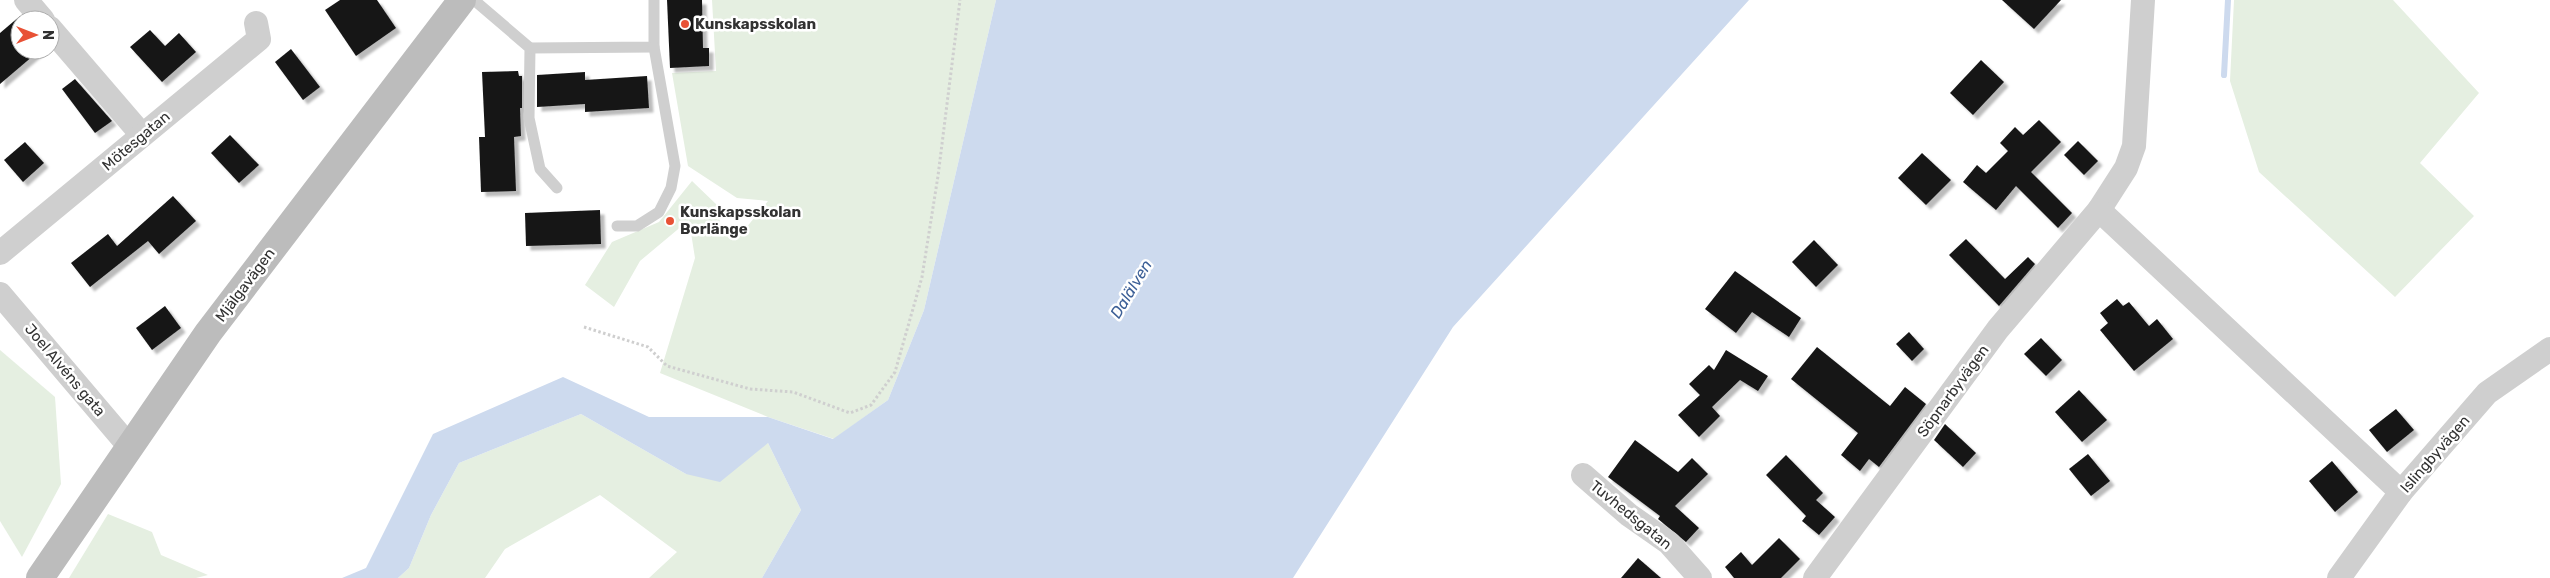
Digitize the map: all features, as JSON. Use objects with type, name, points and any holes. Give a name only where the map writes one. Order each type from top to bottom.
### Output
[{"type":"street","points":[[26,0],[34,10]]},
{"type":"street","name":"Mjälgavägen","points":[[40,578],[208,333],[462,0]]},
{"type":"street","name":"Söpnarbyvägen","points":[[1815,578],[1998,329],[2099,210],[2126,168],[2134,146],[2143,0]]},
{"type":"street","name":"Mötesgatan","points":[[0,253],[259,38],[256,23]]},
{"type":"street","points":[[60,40],[142,136]]},
{"type":"street","points":[[2099,210],[2401,492]]},
{"type":"street","name":"Joel Alvéns gata","points":[[0,294],[129,446]]},
{"type":"street","name":"Islingbyvägen","points":[[2339,578],[2401,492],[2488,393],[2550,349]]},
{"type":"street","name":"Tuvhedsgatan","points":[[1582,475],[1629,515],[1669,543],[1700,578]]},
{"type":"lane","points":[[474,0],[530,48],[654,47]]},
{"type":"lane","points":[[617,226],[637,226],[659,212],[671,188],[676,166],[654,47],[654,0]]},
{"type":"lane","points":[[530,48],[529,118],[540,169],[557,188]]},
{"type":"path","points":[[584,327],[648,347],[667,366],[750,389],[792,392],[850,413],[871,405],[895,372],[922,277],[938,176],[959,0]]},
{"type":"green space","points":[[712,0],[996,0],[924,310],[888,400],[834,439],[768,417],[660,373],[695,258],[689,220],[640,261],[614,307],[585,285],[612,242],[659,222],[692,181],[717,205],[722,234],[741,234],[768,201],[737,198],[688,166],[672,73],[716,71]]},
{"type":"green space","points":[[2234,0],[2393,0],[2479,93],[2420,163],[2474,216],[2395,297],[2259,172],[2230,81]]},
{"type":"green space","points":[[0,350],[55,397],[61,484],[22,557],[0,521]]},
{"type":"green space","points":[[581,414],[686,474],[768,443],[801,510],[762,578],[649,578],[677,552],[600,495],[505,549],[485,578],[398,578],[409,568],[431,515],[459,463]]},
{"type":"green space","points":[[108,514],[152,532],[161,555],[208,575],[196,578],[69,578]]},
{"type":"water","name":"Dalälven","points":[[996,0],[1749,0],[1453,327],[1293,578],[762,578],[801,510],[768,443],[720,482],[686,474],[581,414],[459,463],[431,515],[409,568],[398,578],[342,578],[366,568],[433,434],[563,377],[649,417],[768,417],[833,439],[888,400],[924,310]]},
{"type":"building","points":[[340,0],[377,0],[396,28],[356,56],[325,10]]},
{"type":"building","name":"Kunskapsskolan","points":[[667,0],[702,0],[703,48],[709,48],[709,66],[670,68]]},
{"type":"building","points":[[2002,0],[2061,0],[2034,29]]},
{"type":"building","points":[[10,24],[10,60],[28,60],[0,84],[0,33]]},
{"type":"building","points":[[150,30],[165,46],[179,33],[196,52],[162,82],[130,47]]},
{"type":"building","points":[[291,49],[320,87],[303,100],[275,62]]},
{"type":"building","points":[[1981,60],[2004,82],[1973,115],[1950,93]]},
{"type":"building","points":[[518,71],[519,76],[522,76],[522,108],[520,108],[521,136],[514,137],[516,191],[481,192],[479,137],[485,137],[482,72]]},
{"type":"building","points":[[585,72],[585,80],[647,76],[649,108],[585,112],[585,104],[537,107],[537,75]]},
{"type":"building","points":[[75,79],[112,121],[95,133],[62,89]]},
{"type":"building","points":[[2039,120],[2061,142],[2031,172],[2072,213],[2058,228],[2016,186],[1996,210],[1963,182],[1977,165],[1986,173],[2008,151],[2000,143],[2015,127],[2023,135]]},
{"type":"building","points":[[230,135],[259,165],[239,183],[211,153]]},
{"type":"building","points":[[2078,141],[2098,161],[2084,175],[2064,155]]},
{"type":"building","points":[[25,142],[44,163],[23,182],[4,160]]},
{"type":"building","points":[[1922,153],[1951,180],[1926,205],[1898,178]]},
{"type":"building","points":[[173,196],[196,221],[159,254],[148,241],[90,287],[71,263],[108,234],[117,246]]},
{"type":"building","points":[[600,210],[601,244],[526,246],[525,213]]},
{"type":"building","points":[[1966,239],[2005,279],[2028,257],[2035,264],[1999,306],[1949,255]]},
{"type":"building","points":[[1814,240],[1838,265],[1816,287],[1792,262]]},
{"type":"building","points":[[1735,271],[1801,318],[1789,337],[1752,312],[1736,333],[1705,309]]},
{"type":"building","points":[[2117,299],[2123,306],[2129,302],[2149,326],[2157,319],[2173,339],[2134,371],[2100,330],[2108,323],[2100,313]]},
{"type":"building","points":[[165,306],[181,328],[152,350],[136,328]]},
{"type":"building","points":[[1909,332],[1924,349],[1912,361],[1896,344]]},
{"type":"building","points":[[2041,338],[2062,360],[2046,376],[2024,354]]},
{"type":"building","points":[[1817,347],[1890,406],[1905,387],[1926,404],[1879,467],[1869,459],[1860,471],[1841,455],[1858,433],[1791,379]]},
{"type":"building","points":[[1726,350],[1768,376],[1758,391],[1740,380],[1712,407],[1720,416],[1699,437],[1678,415],[1700,395],[1689,384],[1709,365],[1714,370]]},
{"type":"building","points":[[2079,390],[2107,420],[2082,442],[2055,412]]},
{"type":"building","points":[[2396,409],[2414,430],[2387,452],[2369,430]]},
{"type":"building","points":[[1945,424],[1976,453],[1963,467],[1934,440]]},
{"type":"building","points":[[1635,440],[1678,472],[1692,458],[1708,474],[1675,506],[1699,528],[1686,542],[1658,519],[1660,516],[1608,477]]},
{"type":"building","points":[[2088,454],[2110,481],[2091,496],[2069,469]]},
{"type":"building","points":[[1786,455],[1823,493],[1816,500],[1835,517],[1819,535],[1802,521],[1806,516],[1766,475]]},
{"type":"building","points":[[2332,461],[2358,492],[2335,512],[2309,481]]},
{"type":"building","points":[[1779,538],[1800,559],[1781,578],[1734,578],[1725,567],[1741,552],[1752,565]]},
{"type":"building","points":[[1638,558],[1661,578],[1621,578]]},
{"type":"waterway","points":[[2224,75],[2228,0]]},
{"type":"place","name":"Kunskapsskolan","points":[[685,24]]},
{"type":"place","name":"Kunskapsskolan Borlänge","points":[[670,221]]}]
